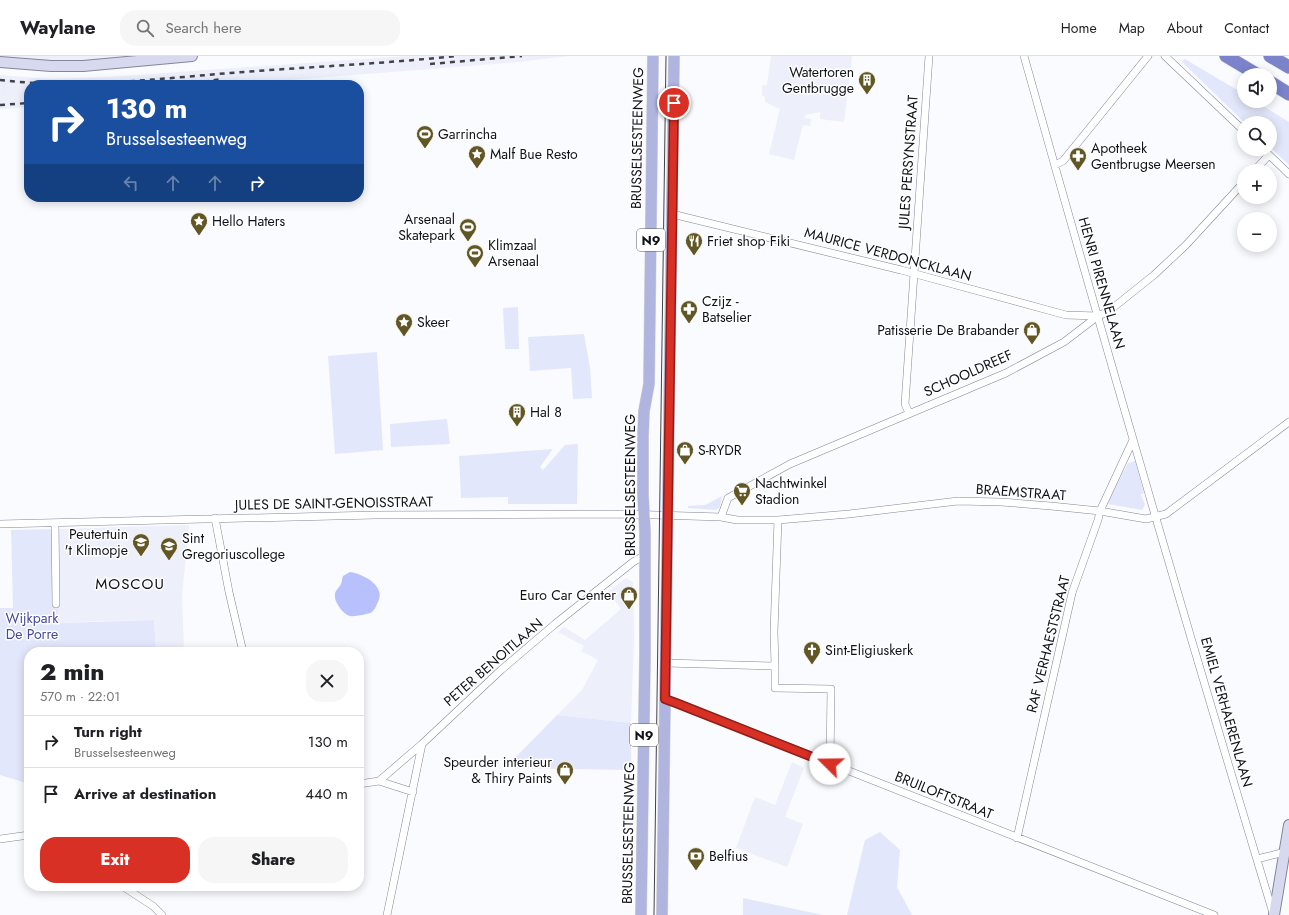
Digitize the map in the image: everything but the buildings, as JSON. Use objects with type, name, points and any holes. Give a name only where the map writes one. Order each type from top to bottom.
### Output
[{"type":"highway","points":[[1226,56],[1246,68]]},
{"type":"highway","points":[[1270,56],[1289,67]]},
{"type":"highway","points":[[1277,86],[1289,94]]},
{"type":"main road","name":"BRUSSELSESTEENWEG","points":[[641,915],[645,699],[645,556],[643,514],[644,411],[649,384],[653,56]]},
{"type":"main road","name":"N9","points":[[662,915],[674,56]]},
{"type":"street","points":[[0,62],[51,66],[83,66],[192,56]]},
{"type":"street","name":"JULES PERSYNSTRAAT","points":[[909,412],[905,404],[929,56]]},
{"type":"street","name":"HENRI PIRENNELAAN","points":[[1024,56],[1133,440],[1157,516]]},
{"type":"street","points":[[1055,165],[1064,162],[1148,56]]},
{"type":"street","points":[[1165,56],[1237,124]]},
{"type":"street","points":[[1261,164],[1268,156]]},
{"type":"street","points":[[1270,156],[1289,174]]},
{"type":"street","name":"SCHOOLDREEF","points":[[721,517],[728,498],[783,467],[909,412],[1006,373],[1064,342],[1098,316],[1109,311],[1154,275],[1186,245],[1237,190]]},
{"type":"street","name":"MAURICE VERDONCKLAAN","points":[[672,214],[913,273],[1066,315],[1098,316]]},
{"type":"street","name":"BRAEMSTRAAT","points":[[721,517],[738,520],[778,520],[849,514],[958,501],[1001,502],[1100,511],[1146,519],[1166,514],[1289,422]]},
{"type":"street","name":"RAF VERHAESTSTRAAT","points":[[1017,838],[1072,593],[1100,511],[1133,440]]},
{"type":"street","points":[[668,514],[721,517]]},
{"type":"street","name":"JULES DE SAINT-GENOISSTRAAT","points":[[0,524],[375,515],[668,514]]},
{"type":"street","name":"EMIEL VERHAERENLAAN","points":[[1157,516],[1274,915]]},
{"type":"street","points":[[215,518],[229,592],[242,647]]},
{"type":"street","points":[[778,520],[774,632],[776,688],[831,689],[830,764]]},
{"type":"street","points":[[55,523],[56,604]]},
{"type":"street","name":"PETER BENOITLAAN","points":[[379,781],[422,744],[497,674],[555,624],[633,562],[645,556]]},
{"type":"street","points":[[666,663],[775,666]]},
{"type":"street","name":"BRUILOFTSTRAAT","points":[[665,699],[1214,915]]},
{"type":"street","points":[[387,915],[422,744]]},
{"type":"street","points":[[364,783],[379,781],[412,792]]},
{"type":"street","points":[[1274,915],[1289,825]]},
{"type":"street","points":[[0,839],[24,836]]},
{"type":"street","points":[[1257,859],[1285,852]]},
{"type":"street","points":[[130,891],[153,906],[162,915]]},
{"type":"shaded area","points":[[0,56],[192,56],[83,66],[0,61]]},
{"type":"shaded area","points":[[407,56],[568,56],[519,62],[288,80],[24,80],[24,107],[0,109],[0,94],[2,94],[0,93],[0,75],[49,79],[107,77]]},
{"type":"shaded area","points":[[771,56],[852,56],[844,122],[820,119],[820,112],[805,115],[805,118],[811,119],[810,126],[803,125],[794,160],[769,154],[780,109],[765,102],[765,97],[762,95],[763,85],[767,85]]},
{"type":"shaded area","points":[[189,525],[182,596],[184,647],[156,647],[154,620],[59,623],[57,529]]},
{"type":"shaded area","points":[[626,578],[633,582],[634,638],[631,723],[557,715],[582,690],[598,660],[581,651],[584,646],[558,632],[564,627],[585,640],[621,609],[608,592]]},
{"type":"shaded area","points":[[792,762],[804,768],[785,817],[803,824],[787,867],[736,848],[755,797],[775,805]]},
{"type":"green space","points":[[1185,59],[1237,90],[1237,108],[1266,108],[1289,122],[1289,165],[1277,154],[1277,116],[1238,116],[1182,62]]},
{"type":"green space","points":[[518,307],[519,349],[505,349],[503,308]]},
{"type":"green space","points":[[584,334],[590,368],[592,398],[573,399],[571,368],[530,371],[528,337]]},
{"type":"green space","points":[[377,352],[383,450],[335,454],[328,356]]},
{"type":"green space","points":[[447,419],[450,444],[391,447],[390,424]]},
{"type":"green space","points":[[578,444],[577,504],[508,504],[508,497],[461,498],[459,456],[553,449],[540,467],[543,470],[565,445]]},
{"type":"green space","points":[[1135,461],[1144,493],[1141,494],[1145,505],[1142,510],[1108,504],[1110,496],[1128,463]]},
{"type":"green space","points":[[722,496],[720,507],[716,510],[688,508],[688,506],[705,505]]},
{"type":"green space","name":"Wijkpark De Porre","points":[[57,529],[59,623],[154,620],[156,647],[24,647],[24,782],[0,775],[0,608],[13,608],[11,530]]},
{"type":"green space","points":[[557,715],[631,723],[631,770],[505,768]]},
{"type":"green space","points":[[880,832],[900,850],[897,887],[912,915],[847,915],[865,840]]},
{"type":"green space","points":[[743,898],[823,915],[743,915]]},
{"type":"water","points":[[350,572],[362,575],[373,582],[377,587],[380,598],[376,607],[368,614],[350,616],[341,609],[337,603],[335,598],[336,592],[341,584],[343,576]]},
{"type":"tram line","points":[[654,915],[666,56]]},
{"type":"railway","points":[[144,80],[456,56]]},
{"type":"railway","points":[[430,64],[522,56]]},
{"type":"railway","points":[[216,80],[222,79]]},
{"type":"railway","points":[[0,80],[24,83]]},
{"type":"railway","points":[[0,105],[24,103]]},
{"type":"place","name":"Watertoren Gentbrugge","points":[[867,95]]},
{"type":"place","name":"Garrincha","points":[[425,149]]},
{"type":"place","name":"Malf Bue Resto","points":[[477,169]]},
{"type":"place","name":"Apotheek Gentbrugse Meersen","points":[[1078,171]]},
{"type":"place","name":"Hello Haters","points":[[199,236]]},
{"type":"place","name":"Arsenaal Skatepark","points":[[468,242]]},
{"type":"place","name":"Friet shop Fiki","points":[[694,256]]},
{"type":"place","name":"Klimzaal Arsenaal","points":[[475,268]]},
{"type":"place","name":"Czijz - Batselier","points":[[689,324]]},
{"type":"place","name":"Skeer","points":[[404,337]]},
{"type":"place","name":"Patisserie De Brabander","points":[[1032,345]]},
{"type":"place","name":"Hal 8","points":[[517,427]]},
{"type":"place","name":"S-RYDR","points":[[685,465]]},
{"type":"place","name":"Nachtwinkel Stadion","points":[[742,506]]},
{"type":"place","name":"Peutertuin 't Klimopje","points":[[141,557]]},
{"type":"place","name":"Sint Gregoriuscollege","points":[[169,561]]},
{"type":"place","name":"Euro Car Center","points":[[629,610]]},
{"type":"place","name":"Sint-Eligiuskerk","points":[[812,665]]},
{"type":"place","name":"Speurder interieur & Thiry Paints","points":[[565,785]]},
{"type":"place","name":"Belfius","points":[[696,871]]},
{"type":"district","name":"MOSCOU","points":[[130,584]]},
{"type":"route","points":[[674,103],[665,699],[830,764]]}]
